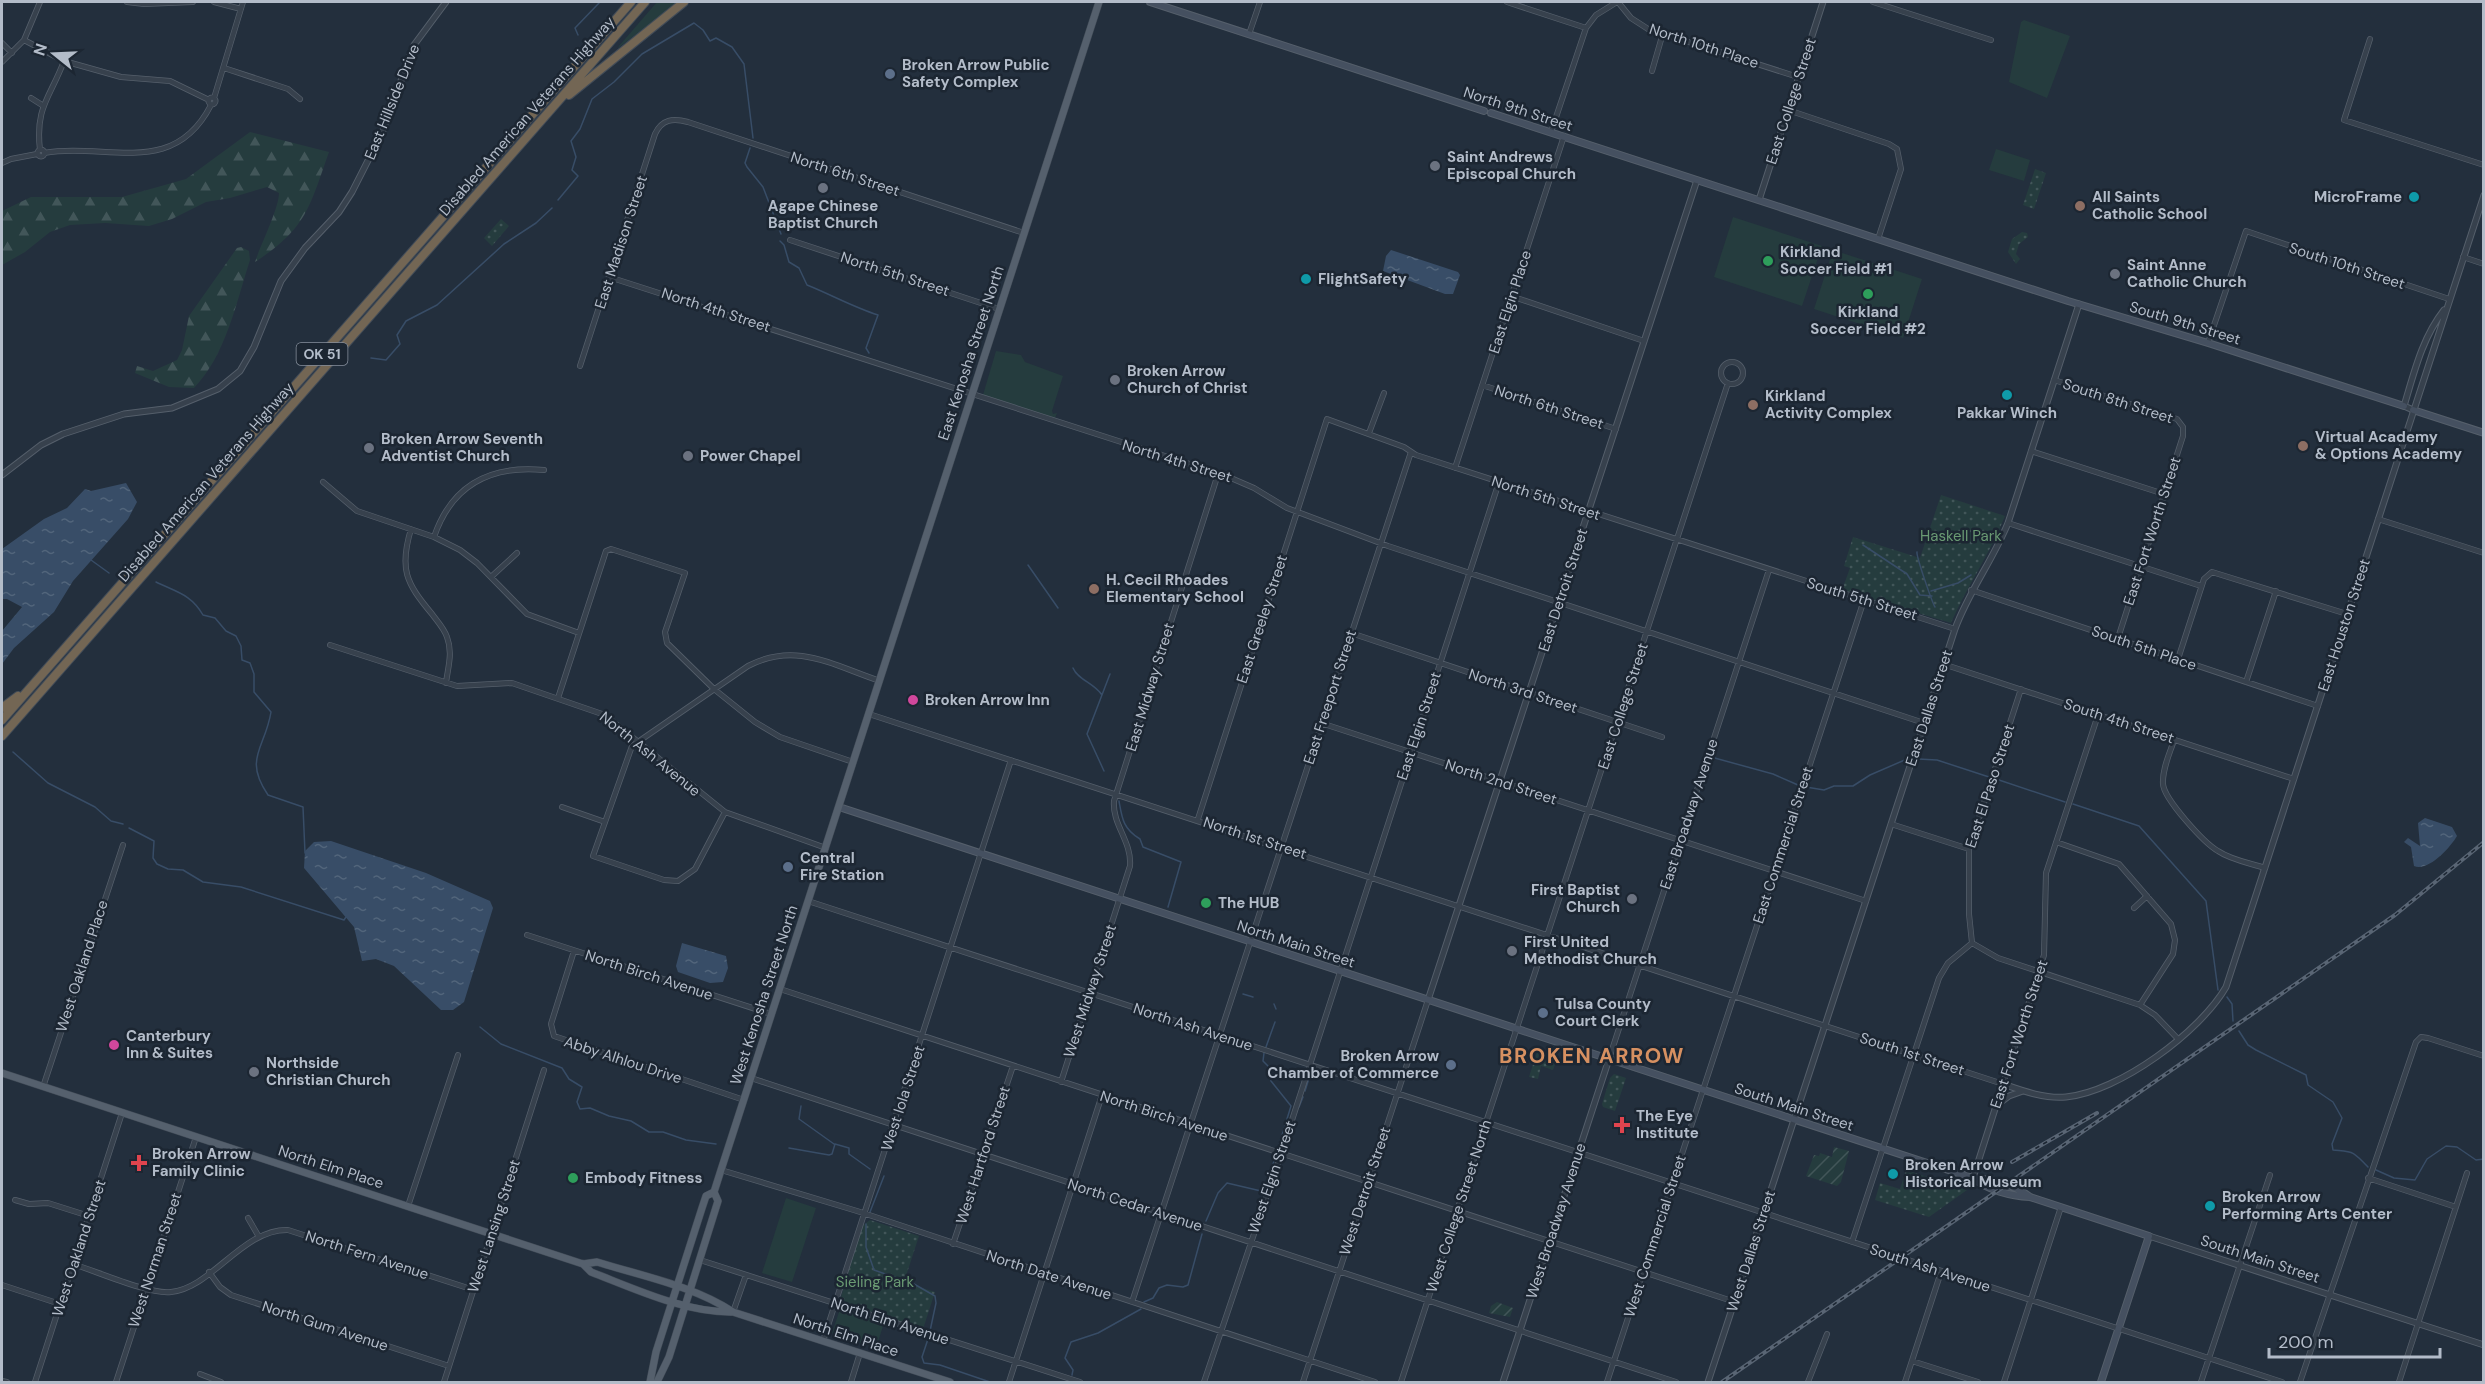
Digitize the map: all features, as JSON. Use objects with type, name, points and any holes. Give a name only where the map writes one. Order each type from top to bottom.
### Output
[{"type":"highway","name":"Disabled American Veterans Highway","points":[[2,720],[632,2]]},
{"type":"highway","name":"Disabled American Veterans Highway","points":[[2,736],[645,2]]},
{"type":"highway","points":[[546,115],[684,2]]},
{"type":"highway","points":[[2,708],[33,684]]},
{"type":"main road","name":"East Kenosha Street North","points":[[854,762],[1100,2]]},
{"type":"main road","name":"North 9th Street","points":[[1150,2],[1878,239]]},
{"type":"main road","name":"South 9th Street","points":[[1878,239],[2404,406]]},
{"type":"main road","name":"South 9th Street","points":[[2413,410],[2484,433]]},
{"type":"main road","points":[[839,807],[854,762]]},
{"type":"main road","name":"North Main Street","points":[[839,807],[1609,1059]]},
{"type":"main road","name":"West Kenosha Street North","points":[[657,1383],[669,1357],[700,1260],[718,1201],[714,1192],[839,807]]},
{"type":"main road","name":"South Main Street","points":[[1609,1059],[1973,1178],[1990,1179],[2019,1189],[2030,1197],[2149,1236]]},
{"type":"main road","name":"North Elm Place","points":[[2,1073],[583,1264],[597,1262],[690,1291],[714,1300],[734,1312],[948,1382]]},
{"type":"main road","name":"West Kenosha Street North","points":[[650,1383],[672,1300],[706,1196],[714,1192]]},
{"type":"main road","points":[[2101,1383],[2149,1236]]},
{"type":"main road","name":"North Elm Place","points":[[583,1264],[591,1272],[710,1313],[734,1312]]},
{"type":"street","points":[[2,62],[24,40],[40,2]]},
{"type":"street","points":[[127,2],[193,2]]},
{"type":"street","points":[[214,2],[241,9]]},
{"type":"street","points":[[2,164],[11,159],[40,152],[130,154],[176,144],[196,129],[211,101],[224,68],[243,2]]},
{"type":"street","name":"East Hillside Drive","points":[[2,475],[49,440],[124,414],[172,408],[218,389],[240,372],[254,347],[280,281],[305,248],[339,213],[352,192],[382,134],[414,45],[424,27],[446,2]]},
{"type":"street","points":[[1249,34],[1260,2]]},
{"type":"street","points":[[1507,2],[1586,28]]},
{"type":"street","points":[[1551,132],[1586,28],[1596,15],[1617,2]]},
{"type":"street","name":"North 10th Place","points":[[1617,2],[1635,21],[1663,33],[1798,78]]},
{"type":"street","name":"East College Street","points":[[1759,200],[1823,2]]},
{"type":"street","points":[[1873,2],[1991,40]]},
{"type":"street","points":[[1652,71],[1663,33]]},
{"type":"street","points":[[2370,39],[2344,120],[2484,165]]},
{"type":"street","points":[[24,40],[64,62],[121,76],[170,81],[193,95],[211,101]]},
{"type":"street","points":[[2,43],[12,53]]},
{"type":"street","points":[[40,152],[38,130],[42,105],[56,83],[64,62]]},
{"type":"street","points":[[224,68],[288,89],[300,99]]},
{"type":"street","points":[[31,98],[42,105]]},
{"type":"street","points":[[1788,110],[1889,144],[1897,149],[1901,169],[1878,239]]},
{"type":"street","name":"North 6th Street","points":[[666,121],[688,122],[1024,232]]},
{"type":"street","name":"East Madison Street","points":[[580,366],[656,134],[666,121]]},
{"type":"street","name":"East Elgin Place","points":[[1455,468],[1564,136]]},
{"type":"street","name":"East Detroit Street","points":[[1428,1000],[1697,180]]},
{"type":"street","name":"East Houston Street","points":[[2178,1039],[2210,1010],[2226,987],[2484,195]]},
{"type":"street","name":"South 10th Street","points":[[2208,343],[2246,231],[2449,299]]},
{"type":"street","name":"North 5th Street","points":[[790,240],[999,309]]},
{"type":"street","points":[[2463,257],[2484,264]]},
{"type":"street","name":"North 4th Street","points":[[609,277],[1218,474],[1246,484],[1296,512],[1468,573],[1738,662]]},
{"type":"street","points":[[1511,296],[1644,341]]},
{"type":"street","name":"East Dallas Street","points":[[1794,1120],[1955,628],[1971,590],[1993,554],[2008,523],[2079,304]]},
{"type":"street","points":[[2404,406],[2424,344],[2434,323],[2447,307]]},
{"type":"street","name":"East College Street","points":[[1728,363],[1735,363],[1741,367],[1742,376],[1737,382],[1728,383],[1722,378],[1721,371],[1728,363]]},
{"type":"street","name":"South 8th Street","points":[[2054,380],[2177,419],[2182,423]]},
{"type":"street","name":"East College Street","points":[[1518,1029],[1728,383]]},
{"type":"street","name":"North 6th Street","points":[[1482,385],[1616,429]]},
{"type":"street","points":[[1369,433],[1384,393]]},
{"type":"street","name":"South 9th Street","points":[[2404,406],[2413,410]]},
{"type":"street","name":"North 5th Street","points":[[1327,419],[1369,433],[1455,468],[1769,570]]},
{"type":"street","name":"East Greeley Street","points":[[1198,819],[1327,419]]},
{"type":"street","name":"East Fort Worth Street","points":[[2118,638],[2183,436],[2182,423]]},
{"type":"street","name":"East Freeport Street","points":[[1132,1302],[1411,452]]},
{"type":"street","points":[[2031,452],[2164,494]]},
{"type":"street","points":[[434,537],[452,502],[478,480],[506,470],[544,470]]},
{"type":"street","name":"East Midway Street","points":[[1120,899],[1131,859],[1129,845],[1114,813],[1116,794],[1218,474]]},
{"type":"street","points":[[323,482],[357,511],[434,537],[469,556],[527,614],[579,633]]},
{"type":"street","name":"East Elgin Street","points":[[1340,971],[1498,482]]},
{"type":"street","points":[[2378,519],[2484,553]]},
{"type":"street","points":[[2008,523],[2201,586]]},
{"type":"street","points":[[411,529],[405,550],[406,576],[417,598],[447,636],[450,658],[446,683]]},
{"type":"street","points":[[558,698],[608,549],[685,573],[665,632],[666,639],[671,650],[740,712],[772,733],[854,762]]},
{"type":"street","points":[[491,577],[517,553]]},
{"type":"street","name":"South 5th Street","points":[[1769,570],[1955,628]]},
{"type":"street","name":"East Broadway Avenue","points":[[1609,1059],[1769,570]]},
{"type":"street","points":[[2178,659],[2201,586],[2209,573],[2218,572],[2347,614]]},
{"type":"street","name":"South 5th Place","points":[[1971,590],[2318,706]]},
{"type":"street","points":[[2246,682],[2276,591]]},
{"type":"street","name":"East Commercial Street","points":[[1703,1090],[1864,600]]},
{"type":"street","name":"North 3rd Street","points":[[1351,633],[1662,737]]},
{"type":"street","name":"North Ash Avenue","points":[[330,645],[446,683],[464,687],[512,683],[599,711],[725,812],[826,848]]},
{"type":"street","points":[[725,812],[690,875],[678,881],[668,881],[593,856],[630,750],[637,742],[755,663],[783,653],[810,658],[880,681]]},
{"type":"street","points":[[1738,662],[1924,723]]},
{"type":"street","name":"South 4th Street","points":[[1943,663],[2294,779]]},
{"type":"street","name":"East El Paso Street","points":[[1972,942],[1969,914],[1969,849],[2021,689]]},
{"type":"street","name":"North 1st Street","points":[[869,714],[1639,964]]},
{"type":"street","name":"East Fort Worth Street","points":[[1973,1178],[2039,972],[2046,938],[2044,880],[2098,715]]},
{"type":"street","name":"North 2nd Street","points":[[1321,723],[1866,901]]},
{"type":"street","points":[[2174,740],[2163,777],[2163,788],[2170,800],[2219,852],[2265,868]]},
{"type":"street","name":"West Iola Street","points":[[823,1341],[1011,760]]},
{"type":"street","points":[[562,807],[605,822]]},
{"type":"street","points":[[1891,824],[1969,849]]},
{"type":"street","points":[[2056,842],[2115,862],[2171,924],[2175,934],[2175,947],[2140,1005]]},
{"type":"street","name":"West Oakland Place","points":[[43,1087],[123,845]]},
{"type":"street","points":[[2134,908],[2147,896]]},
{"type":"street","name":"West Midway Street","points":[[1061,1082],[1120,899]]},
{"type":"street","name":"North Ash Avenue","points":[[808,901],[1578,1152]]},
{"type":"street","name":"North Birch Avenue","points":[[527,935],[771,1014]]},
{"type":"street","points":[[1852,1242],[1942,970],[1972,942],[1998,958],[2140,1005],[2155,1015],[2178,1039]]},
{"type":"street","name":"Abby Alhlou Drive","points":[[574,951],[551,1024],[550,1029],[554,1036],[744,1100]]},
{"type":"street","name":"South 1st Street","points":[[1639,964],[2003,1084],[2057,1098],[2090,1092],[2122,1077],[2178,1039]]},
{"type":"street","name":"West Elgin Street","points":[[1204,1383],[1340,971]]},
{"type":"street","name":"North Birch Avenue","points":[[780,989],[1735,1302]]},
{"type":"street","name":"West Detroit Street","points":[[1303,1383],[1428,1000]]},
{"type":"street","name":"West College Street North","points":[[1401,1383],[1518,1029]]},
{"type":"street","points":[[2300,1383],[2413,1048],[2421,1037],[2484,1056]]},
{"type":"street","points":[[408,1206],[458,1055]]},
{"type":"street","name":"West Broadway Avenue","points":[[1503,1383],[1609,1059]]},
{"type":"street","name":"West Hartford Street","points":[[954,1244],[1013,1066]]},
{"type":"street","name":"West Lansing Street","points":[[444,1383],[544,1071]]},
{"type":"street","name":"North Cedar Avenue","points":[[751,1078],[1676,1383]]},
{"type":"street","name":"West Commercial Street","points":[[1606,1383],[1703,1090]]},
{"type":"street","points":[[1996,1107],[2009,1096],[2025,1091]]},
{"type":"street","points":[[1009,1383],[1102,1095]]},
{"type":"street","name":"West Oakland Street","points":[[35,1383],[122,1113]]},
{"type":"street","name":"West Dallas Street","points":[[1708,1383],[1794,1120]]},
{"type":"street","name":"West Norman Street","points":[[116,1383],[196,1137]]},
{"type":"street","name":"South Ash Avenue","points":[[1578,1152],[2282,1383]]},
{"type":"street","name":"North Date Avenue","points":[[721,1170],[863,1213],[1375,1383]]},
{"type":"street","points":[[2399,1383],[2467,1173]]},
{"type":"street","points":[[2201,1383],[2270,1175]]},
{"type":"street","points":[[2368,1178],[2456,1207]]},
{"type":"street","points":[[15,1200],[29,1204],[48,1203],[89,1215]]},
{"type":"street","points":[[2004,1383],[2061,1207]]},
{"type":"street","points":[[248,1218],[259,1237]]},
{"type":"street","name":"North Fern Avenue","points":[[73,1264],[164,1293],[176,1292],[259,1237],[277,1230],[297,1232],[474,1290]]},
{"type":"street","name":"South Main Street","points":[[2149,1236],[2484,1345]]},
{"type":"street","name":"North Elm Avenue","points":[[700,1260],[1080,1383]]},
{"type":"street","name":"North Gum Avenue","points":[[209,1272],[220,1287],[231,1295],[449,1366]]},
{"type":"street","points":[[1905,1383],[1941,1272]]},
{"type":"street","points":[[734,1312],[746,1275]]},
{"type":"street","points":[[2,1285],[60,1304]]},
{"type":"street","points":[[1808,1383],[1827,1334]]},
{"type":"street","points":[[850,1383],[860,1353]]},
{"type":"street","points":[[1912,1361],[1978,1383]]},
{"type":"street","points":[[200,1374],[221,1383]]},
{"type":"street","points":[[2,1381],[7,1383]]},
{"type":"green space","points":[[657,2],[679,2],[618,48],[619,46]]},
{"type":"green space","points":[[2024,20],[2070,36],[2047,98],[2009,82],[2021,22]]},
{"type":"green space","points":[[250,132],[329,152],[311,202],[296,227],[272,250],[255,262],[278,200],[279,193],[267,187],[230,198],[206,202],[172,219],[149,226],[105,223],[70,225],[50,232],[25,252],[2,265],[2,211],[31,197],[122,197],[186,179]]},
{"type":"green space","points":[[1996,149],[2030,160],[2024,181],[1989,170]]},
{"type":"green space","points":[[2035,169],[2046,173],[2034,209],[2023,205]]},
{"type":"green space","name":"Kirkland Soccer Field #1","points":[[1733,217],[1822,246],[1802,306],[1714,277]]},
{"type":"green space","points":[[501,219],[509,226],[492,246],[484,238]]},
{"type":"green space","points":[[2022,232],[2027,233],[2028,237],[2019,244],[2016,254],[2020,259],[2016,264],[2008,252],[2012,239]]},
{"type":"green space","points":[[241,247],[249,251],[250,260],[229,328],[205,375],[194,388],[169,387],[135,373],[137,366],[153,371],[177,360],[182,350],[189,316],[237,248]]},
{"type":"green space","name":"Kirkland Soccer Field #2","points":[[1833,250],[1922,279],[1903,338],[1814,309]]},
{"type":"green space","points":[[996,351],[1021,355],[1025,362],[1063,376],[1052,411],[1053,414],[1057,413],[1055,418],[983,395]]},
{"type":"green space","name":"Haskell Park","points":[[1941,495],[2005,516],[1951,623],[1842,590],[1850,568],[1844,566],[1853,537],[1920,558]]},
{"type":"green space","points":[[1538,1049],[1558,1056],[1553,1070],[1541,1066],[1538,1079],[1529,1077]]},
{"type":"green space","points":[[1614,1074],[1626,1078],[1615,1111],[1603,1107],[1602,1104],[1610,1078]]},
{"type":"green space","points":[[1834,1147],[1849,1151],[1841,1182],[1837,1186],[1806,1176],[1814,1155],[1819,1156],[1820,1153],[1832,1157]]},
{"type":"green space","points":[[1906,1170],[1967,1190],[1929,1217],[1875,1200],[1880,1183],[1900,1189]]},
{"type":"green space","points":[[786,1198],[816,1208],[792,1282],[762,1273]]},
{"type":"green space","name":"Sieling Park","points":[[870,1220],[919,1236],[904,1282],[935,1292],[923,1329],[842,1302],[841,1297],[862,1226]]},
{"type":"green space","points":[[1497,1302],[1513,1308],[1510,1317],[1489,1313],[1491,1306]]},
{"type":"green space","points":[[840,1309],[884,1323],[876,1348],[832,1333]]},
{"type":"water","points":[[1391,250],[1458,272],[1460,275],[1453,294],[1445,294],[1383,271],[1386,256]]},
{"type":"water","points":[[126,483],[137,502],[128,519],[73,581],[54,612],[14,648],[2,664],[2,631],[22,607],[7,599],[2,599],[2,549],[44,519],[67,508],[85,489],[91,491]]},
{"type":"water","points":[[2425,818],[2452,827],[2457,836],[2444,852],[2426,866],[2420,867],[2414,866],[2411,847],[2404,842],[2408,838],[2420,846],[2418,823]]},
{"type":"water","points":[[331,841],[426,873],[490,901],[493,908],[464,1002],[453,1010],[441,1010],[394,966],[376,959],[362,961],[354,927],[304,868],[305,851],[314,842]]},
{"type":"water","points":[[682,943],[726,956],[728,968],[723,982],[710,983],[678,972],[676,966]]},
{"type":"waterway","points":[[578,35],[575,28],[600,2]]},
{"type":"waterway","points":[[558,200],[578,176],[572,170],[576,157],[571,141],[580,129],[592,99],[614,82],[642,54],[694,23],[703,30],[710,41],[716,38],[732,47],[744,64],[753,138]]},
{"type":"waterway","points":[[750,148],[745,163],[763,187],[781,234]]},
{"type":"waterway","points":[[371,358],[386,360],[400,344],[397,335],[406,321],[437,305],[504,244],[536,223],[552,208]]},
{"type":"waterway","points":[[780,241],[784,245],[789,262],[799,268],[807,285],[878,315],[866,348],[869,353]]},
{"type":"waterway","points":[[1863,545],[1907,574],[1920,595],[1932,596]]},
{"type":"waterway","points":[[1917,552],[1935,607]]},
{"type":"waterway","points":[[91,560],[109,573]]},
{"type":"waterway","points":[[1028,565],[1058,608]]},
{"type":"waterway","points":[[1931,591],[1958,583],[1971,575]]},
{"type":"waterway","points":[[156,582],[188,598],[203,615],[215,618],[226,631],[236,636],[241,646],[242,660],[250,663],[254,674],[254,692],[271,712],[256,762],[257,772],[268,795],[303,807],[305,853]]},
{"type":"waterway","points":[[1073,668],[1102,695]]},
{"type":"waterway","points":[[1104,771],[1087,734],[1110,674]]},
{"type":"waterway","points":[[13,752],[48,783],[95,807],[111,821],[123,824]]},
{"type":"waterway","points":[[1711,757],[1773,774],[1798,785]]},
{"type":"waterway","points":[[1806,787],[1824,790],[1834,786],[1853,786],[1870,775],[1907,759]]},
{"type":"waterway","points":[[1918,759],[1937,760],[1989,777]]},
{"type":"waterway","points":[[1996,779],[2065,802]]},
{"type":"waterway","points":[[1119,801],[1124,823],[1140,839],[1143,847],[1181,862],[1168,907]]},
{"type":"waterway","points":[[2073,804],[2139,826],[2206,901],[2218,990]]},
{"type":"waterway","points":[[129,828],[154,841],[153,858],[157,864],[168,869],[183,870],[203,882],[241,887],[344,920],[346,917]]},
{"type":"waterway","points":[[1243,994],[1253,997]]},
{"type":"waterway","points":[[2227,997],[2232,1004],[2233,1021]]},
{"type":"waterway","points":[[1274,1004],[1276,1009]]},
{"type":"waterway","points":[[1266,1047],[1275,1022]]},
{"type":"waterway","points":[[480,1027],[501,1044],[562,1068],[569,1079],[582,1087],[577,1102],[580,1109],[590,1108],[609,1116],[631,1121],[649,1132],[663,1132],[686,1140],[716,1144]]},
{"type":"waterway","points":[[2239,1031],[2248,1045],[2306,1075],[2308,1085],[2333,1102],[2342,1118],[2332,1144],[2333,1150],[2352,1153],[2368,1167]]},
{"type":"waterway","points":[[1206,1221],[1218,1193],[1227,1183],[1261,1191],[1266,1187],[1291,1106],[1271,1081],[1268,1066],[1263,1061],[1264,1053]]},
{"type":"waterway","points":[[1305,1091],[1310,1075]]},
{"type":"waterway","points":[[1299,1107],[1303,1097]]},
{"type":"waterway","points":[[801,1106],[799,1119],[834,1144]]},
{"type":"waterway","points":[[789,1148],[829,1155],[832,1154],[835,1144],[849,1148],[849,1154],[870,1169]]},
{"type":"waterway","points":[[2376,1170],[2394,1178],[2415,1180],[2427,1159],[2446,1146],[2457,1147],[2476,1160],[2484,1159]]},
{"type":"waterway","points":[[870,1212],[884,1176]]},
{"type":"waterway","points":[[866,1224],[866,1247],[874,1270],[914,1284],[935,1296],[936,1303],[930,1331]]},
{"type":"waterway","points":[[1144,1302],[1153,1298],[1159,1288],[1167,1285],[1183,1287],[1188,1285],[1202,1234]]},
{"type":"waterway","points":[[1072,1375],[1073,1370],[1065,1358],[1071,1342],[1098,1333],[1141,1309]]},
{"type":"waterway","points":[[928,1339],[922,1357],[924,1363],[940,1365],[990,1382]]},
{"type":"railway","points":[[1722,1382],[2395,915],[2484,842]]},
{"type":"railway","points":[[2012,1162],[2097,1113]]},
{"type":"place","name":"Broken Arrow Public Safety Complex","points":[[890,74]]},
{"type":"place","name":"Saint Andrews Episcopal Church","points":[[1435,166]]},
{"type":"place","name":"Agape Chinese Baptist Church","points":[[823,188]]},
{"type":"place","name":"MicroFrame","points":[[2414,197]]},
{"type":"place","name":"All Saints Catholic School","points":[[2080,206]]},
{"type":"place","name":"Kirkland Soccer Field #1","points":[[1768,261]]},
{"type":"place","name":"Saint Anne Catholic Church","points":[[2115,274]]},
{"type":"place","name":"FlightSafety","points":[[1306,279]]},
{"type":"place","name":"Kirkland Soccer Field #2","points":[[1868,294]]},
{"type":"place","name":"Broken Arrow Church of Christ","points":[[1115,380]]},
{"type":"place","name":"Pakkar Winch","points":[[2007,395]]},
{"type":"place","name":"Kirkland Activity Complex","points":[[1753,405]]},
{"type":"place","name":"Virtual Academy & Options Academy","points":[[2303,446]]},
{"type":"place","name":"Broken Arrow Seventh Adventist Church","points":[[369,448]]},
{"type":"place","name":"Power Chapel","points":[[688,456]]},
{"type":"place","name":"H. Cecil Rhoades Elementary School","points":[[1094,589]]},
{"type":"place","name":"Broken Arrow Inn","points":[[913,700]]},
{"type":"place","name":"Central Fire Station","points":[[788,867]]},
{"type":"place","name":"First Baptist Church","points":[[1632,899]]},
{"type":"place","name":"The HUB","points":[[1206,903]]},
{"type":"place","name":"First United Methodist Church","points":[[1512,951]]},
{"type":"place","name":"Tulsa County Court Clerk","points":[[1543,1013]]},
{"type":"place","name":"Canterbury Inn & Suites","points":[[114,1045]]},
{"type":"place","name":"Broken Arrow Chamber of Commerce","points":[[1451,1065]]},
{"type":"place","name":"Northside Christian Church","points":[[254,1072]]},
{"type":"place","name":"The Eye Institute","points":[[1622,1125]]},
{"type":"place","name":"Broken Arrow Family Clinic","points":[[139,1163]]},
{"type":"place","name":"Broken Arrow Historical Museum","points":[[1893,1174]]},
{"type":"place","name":"Embody Fitness","points":[[573,1178]]},
{"type":"place","name":"Broken Arrow Performing Arts Center","points":[[2210,1206]]},
{"type":"district","name":"BROKEN ARROW","points":[[1592,1056]]}]
